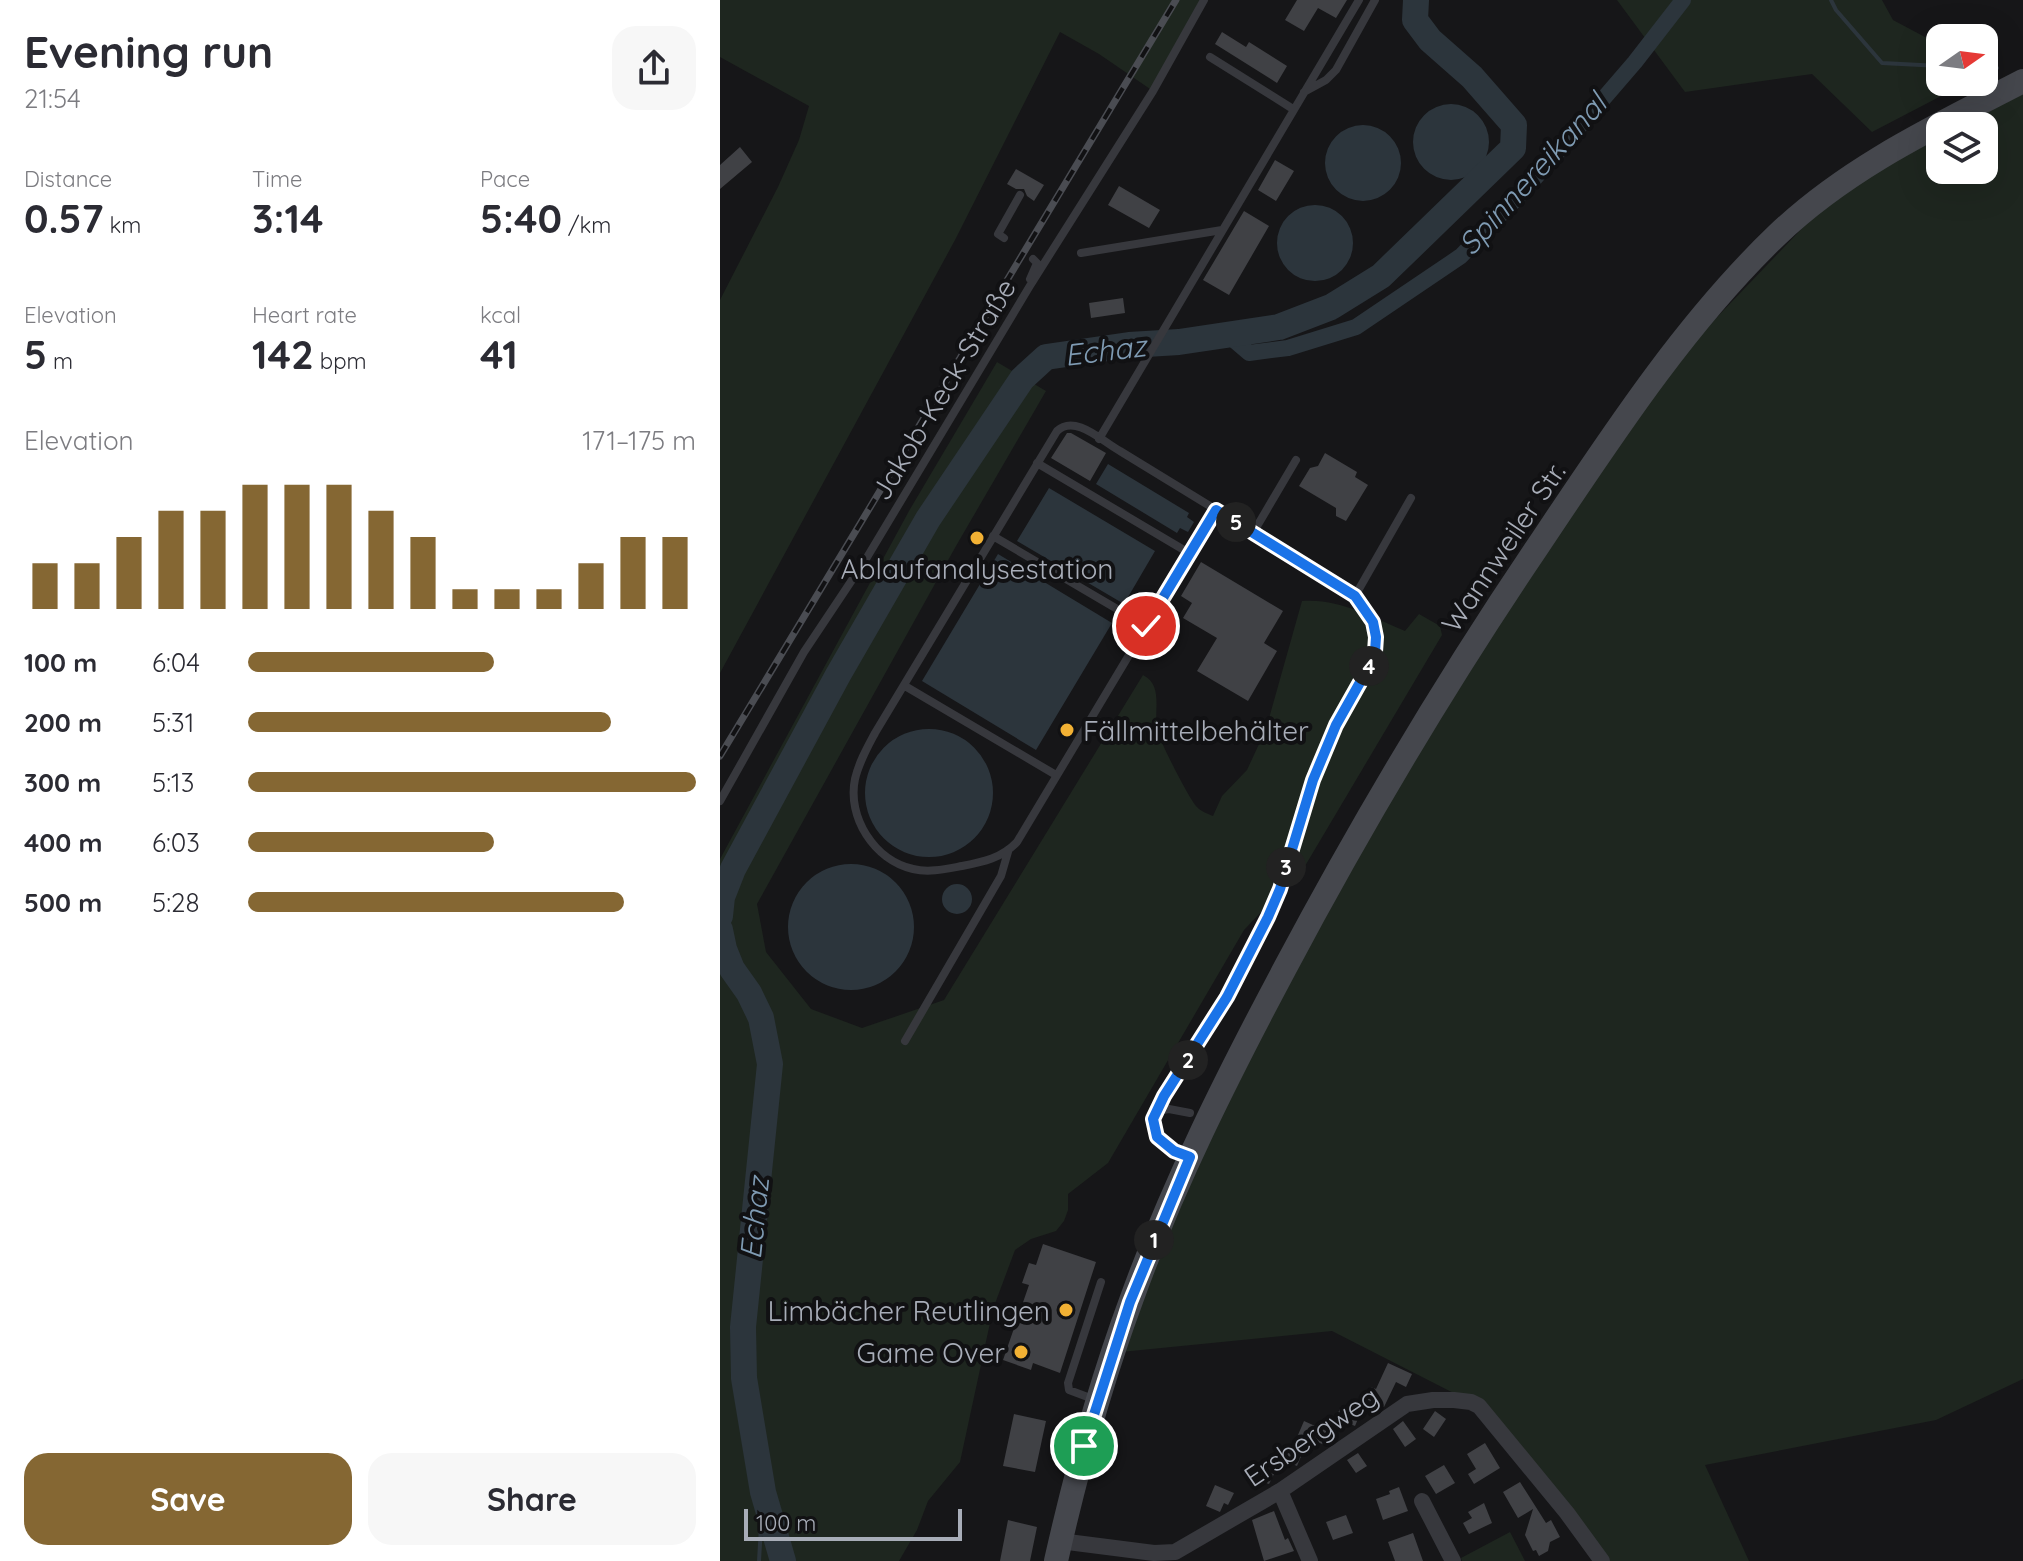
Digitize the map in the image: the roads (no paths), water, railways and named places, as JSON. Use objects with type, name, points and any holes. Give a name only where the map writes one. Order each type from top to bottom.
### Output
[{"type":"main road","name":"Wannweiler Str.","points":[[1058,1551],[1113,1352],[1149,1253],[1190,1157],[1274,987],[1387,785],[1516,578],[1665,365],[1740,274],[1777,235],[1816,201],[1902,144],[2014,86]]},
{"type":"street","name":"Ersbergweg","points":[[1058,1551],[1178,1556],[1407,1404],[1433,1400],[1471,1402],[1479,1406],[1567,1513],[1602,1561]]},
{"type":"street","points":[[1280,1491],[1310,1561]]},
{"type":"street","points":[[1422,1501],[1453,1561]]},
{"type":"lane","name":"Jakob-Keck-Straße","points":[[720,801],[804,652],[866,559],[1031,284],[1153,91],[1204,0]]},
{"type":"lane","points":[[1099,439],[1359,0]]},
{"type":"lane","points":[[1303,92],[1326,80],[1336,70],[1375,0]]},
{"type":"lane","points":[[1210,57],[1293,109]]},
{"type":"lane","points":[[1004,238],[998,234],[1020,195]]},
{"type":"lane","points":[[1081,253],[1222,230]]},
{"type":"lane","points":[[1031,284],[1029,277],[1037,263],[1033,259]]},
{"type":"lane","points":[[1009,851],[977,863],[941,870],[914,870],[889,858],[864,833],[854,803],[854,781],[861,759],[1037,463],[1062,426],[1075,424],[1355,596],[1373,622],[1376,637],[1375,652],[1358,689],[1336,725],[1319,766],[1300,816],[1280,889],[1263,928],[1227,997],[1153,1119],[1157,1137],[1174,1151],[1190,1157]]},
{"type":"lane","points":[[1253,533],[1296,460]]},
{"type":"lane","points":[[1037,463],[1189,553]]},
{"type":"lane","points":[[1355,596],[1411,498]]},
{"type":"lane","points":[[905,1041],[1001,876],[1009,851],[1216,510]]},
{"type":"lane","points":[[993,536],[1146,626]]},
{"type":"lane","points":[[905,686],[1056,775]]},
{"type":"lane","points":[[1156,1111],[1169,1109],[1190,1113]]},
{"type":"lane","points":[[1098,1400],[1069,1390],[1068,1383],[1101,1282]]},
{"type":"waterway","name":"Echaz","points":[[720,916],[722,897],[733,869],[838,675],[928,519],[1022,379],[1046,357],[1279,327],[1331,307],[1381,276],[1513,148],[1514,125],[1472,77],[1430,40],[1415,20],[1416,0]]},
{"type":"waterway","name":"Spinnereikanal","points":[[1228,335],[1249,353],[1288,348],[1356,327],[1461,256],[1529,185],[1635,62],[1683,0]]},
{"type":"waterway","points":[[1831,0],[1836,10],[1882,63],[1926,65]]},
{"type":"waterway","name":"Echaz","points":[[720,930],[732,969],[749,993],[761,1018],[770,1064],[743,1327],[744,1378],[763,1492],[783,1561]]},
{"type":"waterway","points":[[759,1561],[763,1492]]},
{"type":"railway","points":[[720,756],[1176,0]]},
{"type":"place","name":"Ablaufanalysestation","points":[[977,538]]},
{"type":"place","name":"Fällmittelbehälter","points":[[1067,730]]},
{"type":"place","name":"Limbächer Reutlingen","points":[[1066,1310]]},
{"type":"place","name":"Game Over","points":[[1021,1352]]}]
